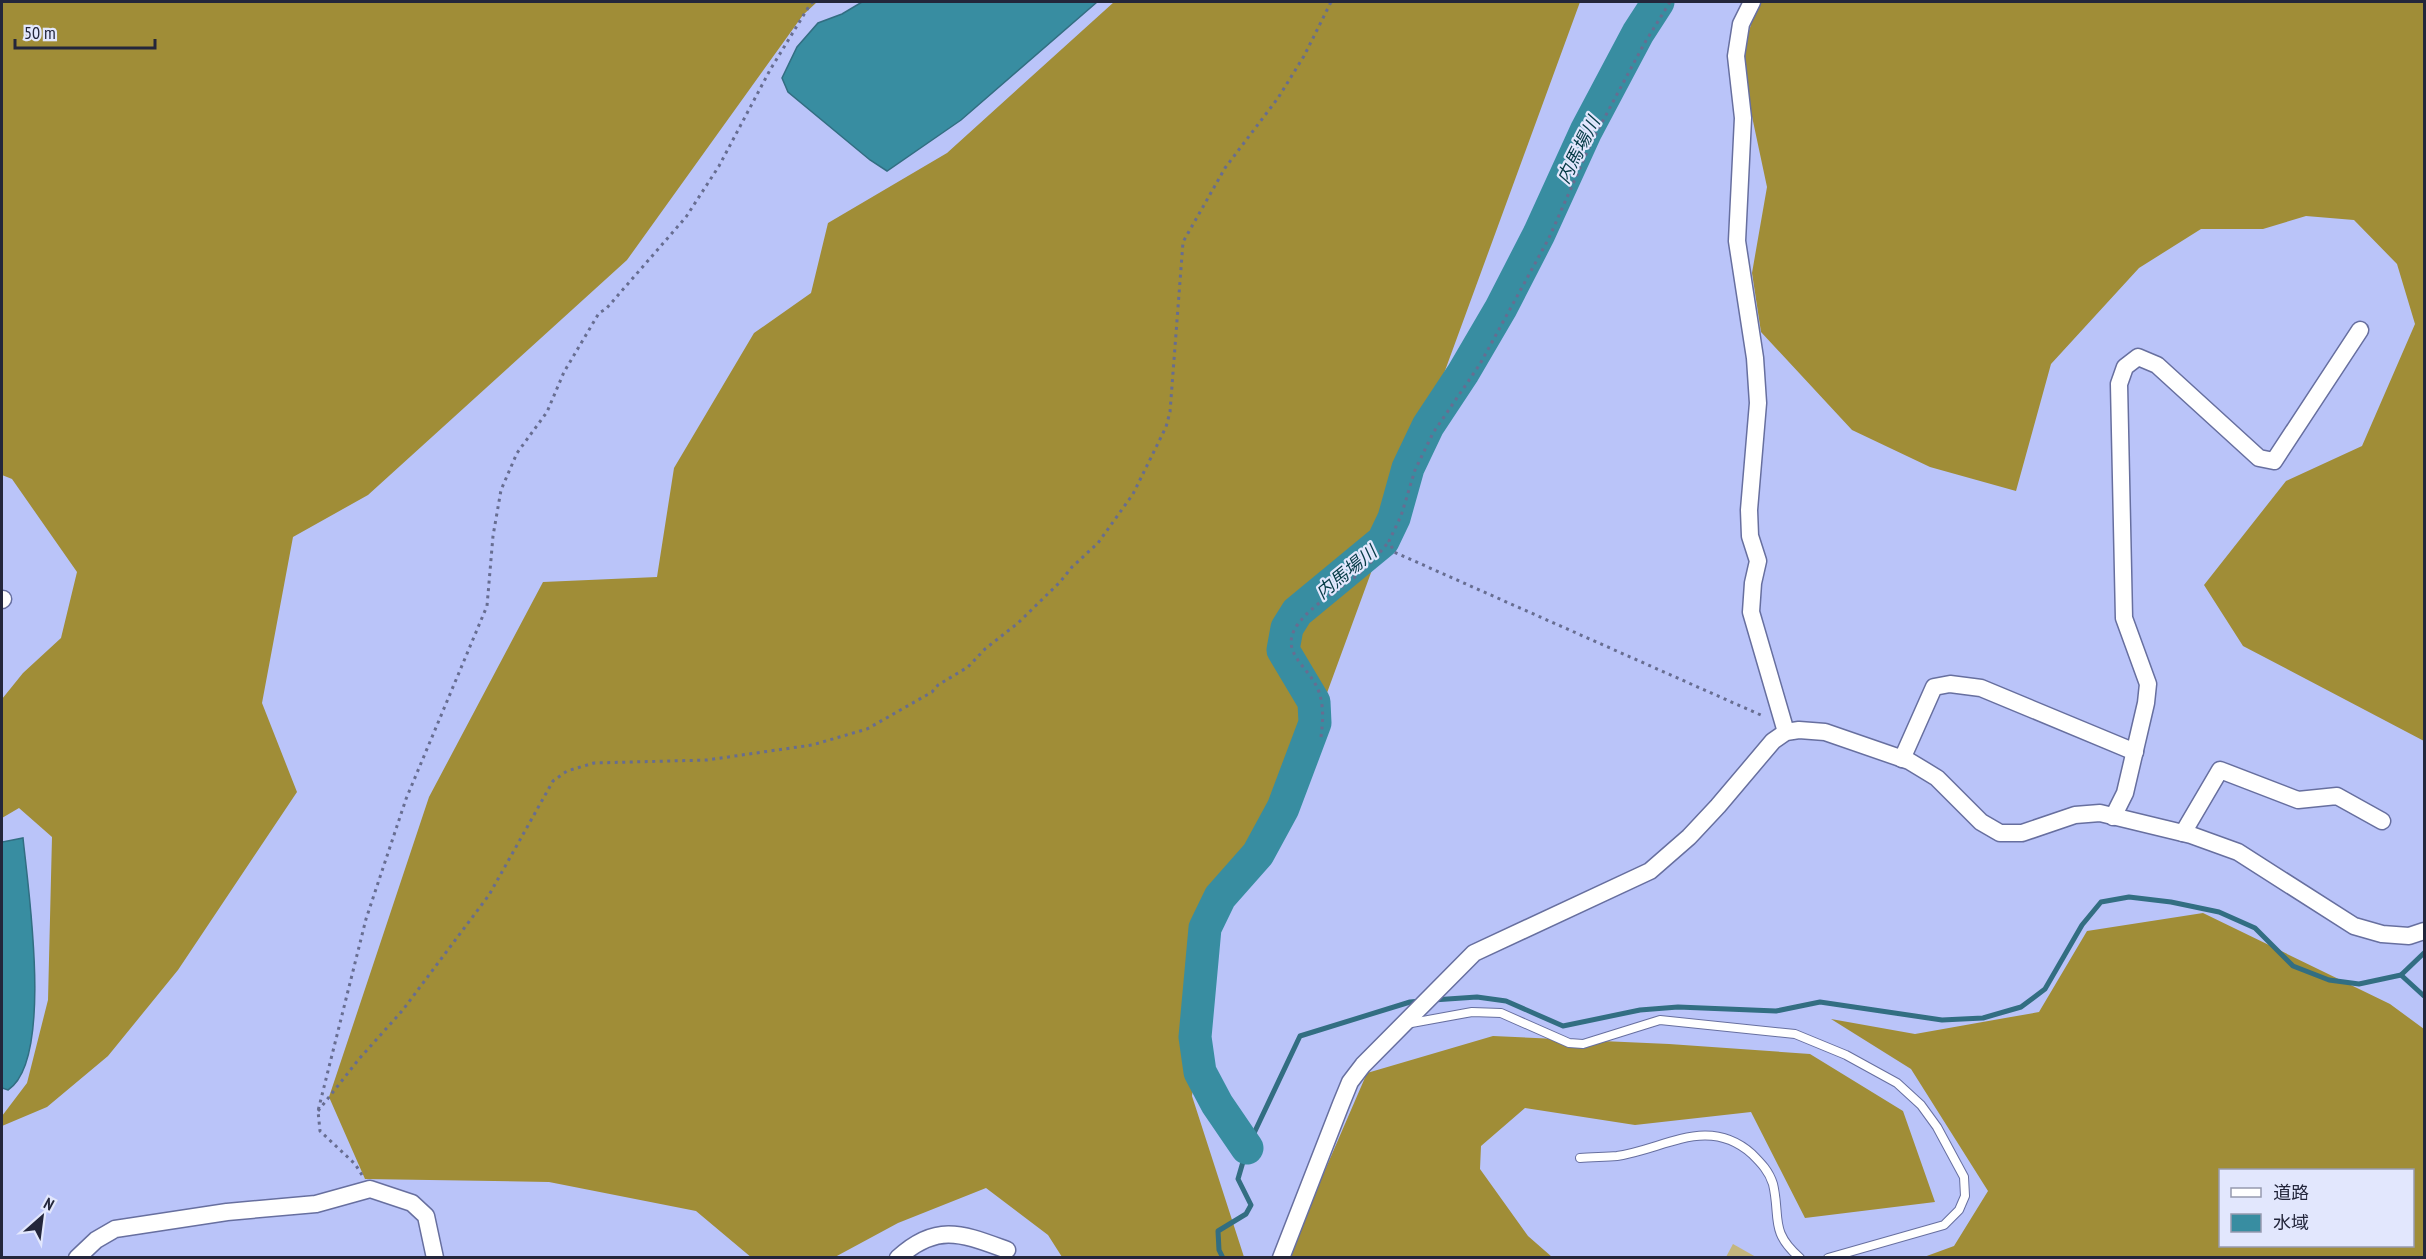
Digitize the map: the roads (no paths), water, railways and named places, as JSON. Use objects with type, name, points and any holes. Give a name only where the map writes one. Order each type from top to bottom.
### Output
[{"type":"street","points":[[1752,2],[1741,24],[1736,56],[1743,118],[1737,241],[1755,358],[1758,403],[1749,510],[1750,536],[1758,561],[1753,583],[1751,612],[1785,729]]},
{"type":"street","points":[[2113,817],[2125,793],[2146,703],[2148,684],[2124,618],[2119,384],[2125,367],[2138,357],[2157,365],[2259,458],[2274,461],[2360,330]]},
{"type":"street","points":[[1902,759],[1934,687],[1950,684],[1981,688],[2134,752]]},
{"type":"street","points":[[1281,1257],[1350,1082],[1363,1065],[1474,953],[1650,872],[1689,837],[1785,729],[1825,732],[1902,759],[1937,778],[1981,822],[2000,833],[2022,832],[2075,815],[2100,813],[2183,833],[2238,852],[2354,926],[2382,934],[2409,936],[2424,931]]},
{"type":"street","points":[[2183,833],[2220,770],[2298,800],[2337,796],[2382,820]]},
{"type":"street","points":[[77,1257],[96,1240],[115,1229],[227,1212],[316,1204],[370,1189],[412,1203],[426,1216],[435,1257]]},
{"type":"street","points":[[898,1257],[911,1246],[943,1233],[964,1234],[1007,1250]]},
{"type":"lane","points":[[1403,1025],[1473,1012],[1501,1013],[1569,1043],[1583,1044],[1660,1020],[1795,1034],[1846,1055],[1897,1083],[1921,1105],[1937,1127],[1964,1177],[1965,1196],[1959,1210],[1944,1225],[1828,1257]]},
{"type":"lane","points":[[1580,1158],[1618,1156],[1686,1137],[1703,1135],[1722,1137],[1741,1145],[1765,1166],[1772,1183],[1779,1233],[1786,1246],[1800,1257]]},
{"type":"water","points":[[862,2],[1097,2],[961,120],[887,171],[870,160],[788,92],[782,78],[797,47],[818,23],[842,14]]},
{"type":"water","points":[[23,838],[33,932],[34,1010],[30,1045],[22,1073],[8,1090],[2,1088],[2,842]]},
{"type":"waterway","name":"内馬場川","points":[[1247,1148],[1217,1104],[1200,1072],[1195,1037],[1205,928],[1220,897],[1258,854],[1283,808],[1315,723],[1314,702],[1283,650],[1287,628],[1297,612],[1383,541],[1394,518],[1408,468],[1428,426],[1463,373],[1501,308],[1539,234],[1586,131],[1638,33],[1658,2]]},
{"type":"waterway","points":[[1433,1000],[1477,997],[1506,1001],[1563,1026],[1640,1010],[1678,1007],[1776,1011],[1820,1002],[1942,1020],[1983,1018],[2021,1007],[2045,989],[2082,925],[2101,902],[2129,897],[2171,902],[2219,912],[2255,928],[2293,966],[2329,980],[2359,984],[2401,975],[2424,953]]},
{"type":"waterway","points":[[2401,975],[2424,996]]},
{"type":"waterway","points":[[1223,1258],[1219,1250],[1218,1231],[1246,1214],[1251,1205],[1238,1179],[1247,1148],[1300,1036],[1410,1002],[1421,1001]]}]
